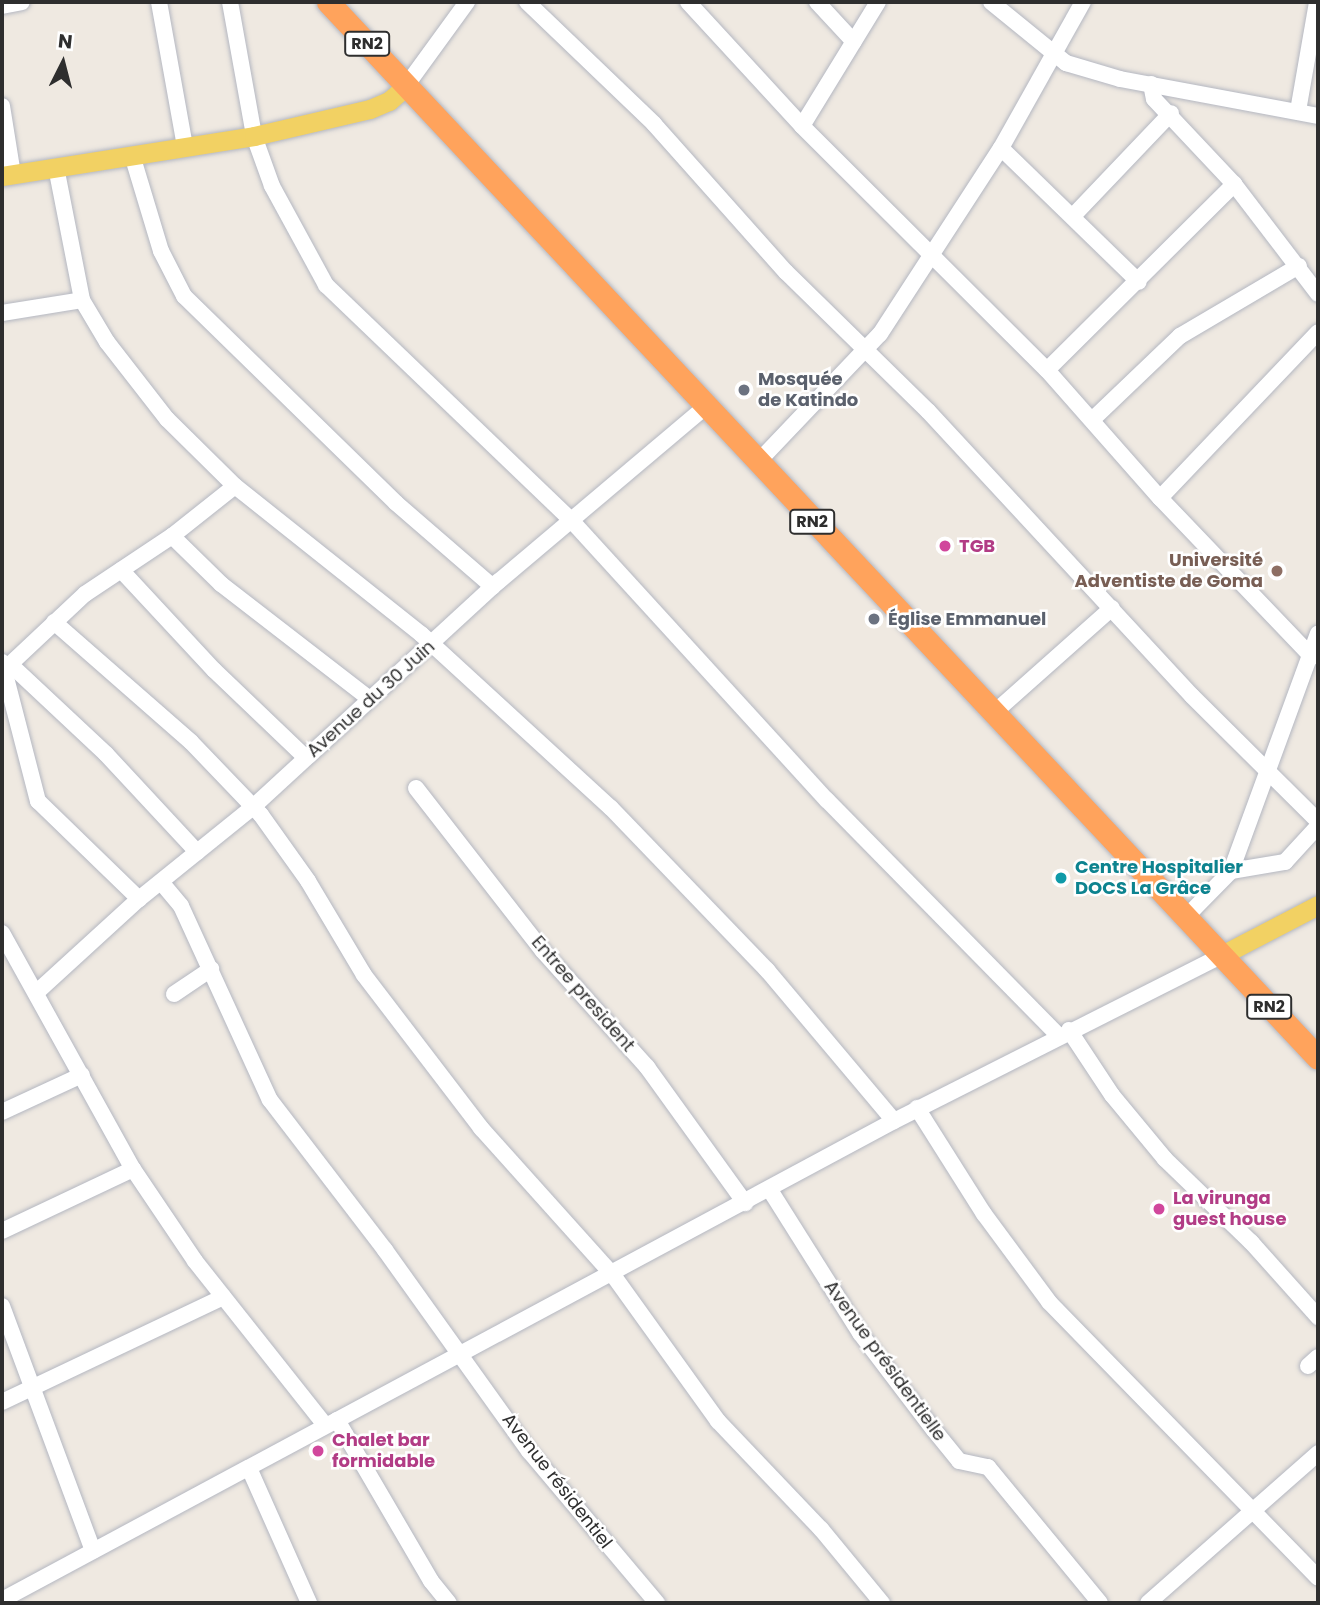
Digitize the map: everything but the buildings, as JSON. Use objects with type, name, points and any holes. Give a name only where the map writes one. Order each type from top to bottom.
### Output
[{"type":"highway","name":"RN2","points":[[328,2],[757,463],[996,711],[1220,956],[1318,1058]]},
{"type":"main road","points":[[7,176],[254,136],[370,109],[389,101],[406,86]]},
{"type":"main road","points":[[1220,956],[1318,905]]},
{"type":"street","points":[[2,5],[22,2]]},
{"type":"street","points":[[159,2],[185,146]]},
{"type":"street","points":[[230,2],[254,136],[283,208],[326,285],[571,520],[827,800],[1064,1032],[1159,1153],[1251,1242],[1318,1317]]},
{"type":"street","points":[[406,86],[467,2]]},
{"type":"street","points":[[527,2],[654,124],[786,272],[868,350],[1264,771],[1318,824],[1285,862],[1231,870]]},
{"type":"street","points":[[688,2],[802,126],[1047,370],[1160,498],[1312,657]]},
{"type":"street","points":[[817,2],[854,42]]},
{"type":"street","points":[[802,126],[878,2]]},
{"type":"street","points":[[991,2],[1052,55],[1093,72],[1318,116]]},
{"type":"street","points":[[757,463],[868,350],[1000,148],[1083,2]]},
{"type":"street","points":[[1298,111],[1317,2]]},
{"type":"street","points":[[1151,84],[1154,99],[1171,113],[1234,184],[1318,294]]},
{"type":"street","points":[[2,106],[7,176]]},
{"type":"street","points":[[1073,216],[1171,113]]},
{"type":"street","points":[[1000,148],[1139,282]]},
{"type":"street","points":[[132,155],[161,251],[184,296],[397,503],[494,587]]},
{"type":"street","points":[[56,167],[82,300],[107,342],[167,419],[236,486],[432,643],[611,808],[767,970],[894,1121]]},
{"type":"street","points":[[1047,370],[1139,282],[1234,184]]},
{"type":"street","points":[[1092,420],[1180,336],[1298,266]]},
{"type":"street","points":[[2,313],[82,300]]},
{"type":"street","points":[[1160,498],[1318,332]]},
{"type":"street","name":"Avenue du 30 Juin","points":[[37,992],[139,899],[253,807],[494,587],[706,406]]},
{"type":"street","points":[[6,665],[54,622],[236,486]]},
{"type":"street","points":[[172,536],[241,600],[370,699]]},
{"type":"street","points":[[121,570],[215,670],[306,758]]},
{"type":"street","points":[[996,711],[1112,608]]},
{"type":"street","points":[[54,622],[191,743],[253,807],[308,881],[364,975],[449,1088],[613,1275],[718,1421],[821,1529],[882,1603]]},
{"type":"street","points":[[1185,918],[1231,870],[1264,771],[1312,657],[1318,633]]},
{"type":"street","points":[[6,665],[106,754],[197,852]]},
{"type":"street","points":[[6,665],[38,801],[139,899]]},
{"type":"street","name":"Entree president","points":[[416,788],[543,951],[647,1067],[745,1203]]},
{"type":"street","name":"Avenue résidentiel","points":[[161,882],[181,906],[270,1100],[462,1353],[529,1451],[657,1603]]},
{"type":"street","points":[[2,933],[133,1169],[223,1297],[331,1423],[431,1581],[449,1603]]},
{"type":"street","points":[[2,1600],[613,1275],[917,1108],[1220,956]]},
{"type":"street","points":[[174,994],[211,969]]},
{"type":"street","points":[[2,1112],[82,1075]]},
{"type":"street","points":[[917,1108],[984,1214],[1049,1302],[1318,1578]]},
{"type":"street","points":[[2,1231],[133,1169]]},
{"type":"street","name":"Avenue présidentielle","points":[[770,1190],[860,1333],[934,1430],[959,1461],[988,1467],[1100,1603]]},
{"type":"street","points":[[2,1402],[223,1297]]},
{"type":"street","points":[[2,1306],[93,1551]]},
{"type":"street","points":[[1149,1603],[1318,1454]]},
{"type":"street","points":[[249,1468],[309,1603]]},
{"type":"place","name":"Mosquée de Katindo","points":[[744,390]]},
{"type":"place","name":"TGB","points":[[945,546]]},
{"type":"place","name":"Université Adventiste de Goma","points":[[1277,571]]},
{"type":"place","name":"Église Emmanuel","points":[[874,619]]},
{"type":"place","name":"Centre Hospitalier DOCS La Grâce","points":[[1061,878]]},
{"type":"place","name":"La virunga guest house","points":[[1159,1209]]},
{"type":"place","name":"Chalet bar formidable","points":[[318,1451]]}]
